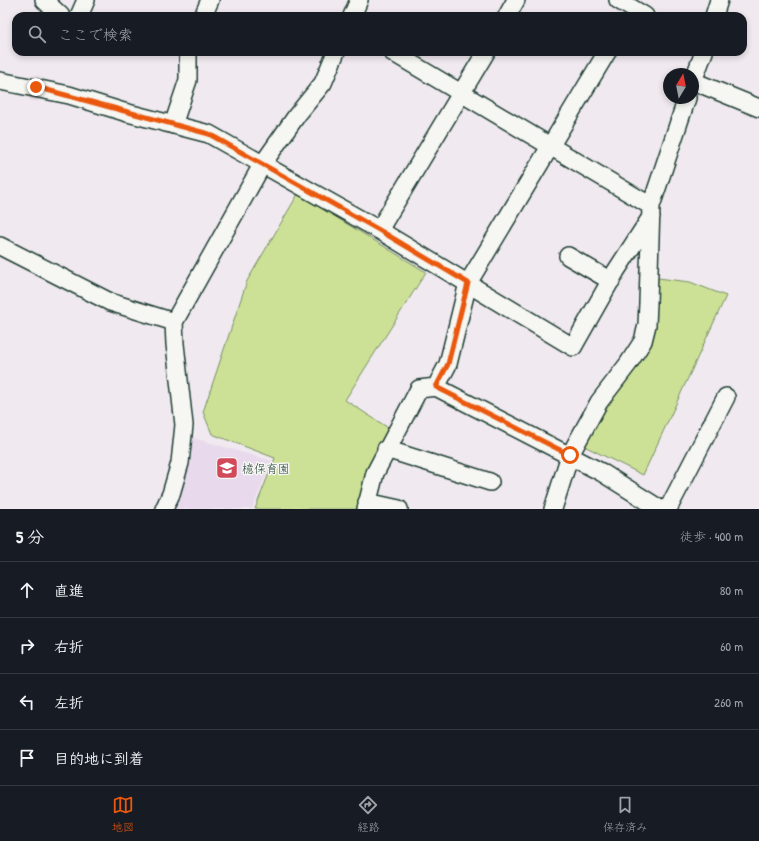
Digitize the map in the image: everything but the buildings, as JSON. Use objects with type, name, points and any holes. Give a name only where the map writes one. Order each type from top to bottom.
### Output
[{"type":"street","points":[[44,0],[56,12]]},
{"type":"street","points":[[81,12],[86,0]]},
{"type":"street","points":[[205,12],[210,0]]},
{"type":"street","points":[[354,12],[359,0]]},
{"type":"street","points":[[509,12],[516,0]]},
{"type":"street","points":[[618,0],[636,10]]},
{"type":"street","points":[[715,12],[719,0]]},
{"type":"street","points":[[173,125],[188,80],[188,56]]},
{"type":"street","points":[[164,509],[171,494],[180,463],[184,425],[174,322],[262,165],[297,115],[324,83],[334,56]]},
{"type":"street","points":[[399,56],[550,147],[651,212]]},
{"type":"street","points":[[379,230],[484,56]]},
{"type":"street","points":[[436,387],[448,364],[468,283],[605,56]]},
{"type":"street","points":[[698,68],[702,56]]},
{"type":"street","points":[[0,81],[69,95],[209,134],[379,230],[573,347],[651,212],[685,104]]},
{"type":"street","points":[[699,83],[759,107]]},
{"type":"street","points":[[553,509],[570,455],[599,402],[628,364],[643,341],[647,325],[651,212]]},
{"type":"street","points":[[0,246],[110,302],[174,322]]},
{"type":"street","points":[[568,256],[611,281]]},
{"type":"street","points":[[399,509],[366,506],[375,473],[386,449],[419,389],[436,387],[570,455],[620,483],[660,509]]},
{"type":"street","points":[[668,509],[726,397]]},
{"type":"street","points":[[386,449],[490,482]]},
{"type":"shaded area","name":"檍保育園","points":[[190,437],[272,461],[252,509],[171,509]]},
{"type":"green space","points":[[298,194],[426,272],[345,400],[390,429],[360,509],[255,509],[275,458],[212,434],[203,412],[247,281]]},
{"type":"green space","points":[[658,278],[690,282],[726,296],[643,475],[582,445],[654,321]]},
{"type":"place","name":"檍保育園","points":[[227,468]]},
{"type":"route","points":[[36,87],[209,134],[379,230],[468,283],[448,364],[436,387],[570,455]]}]
